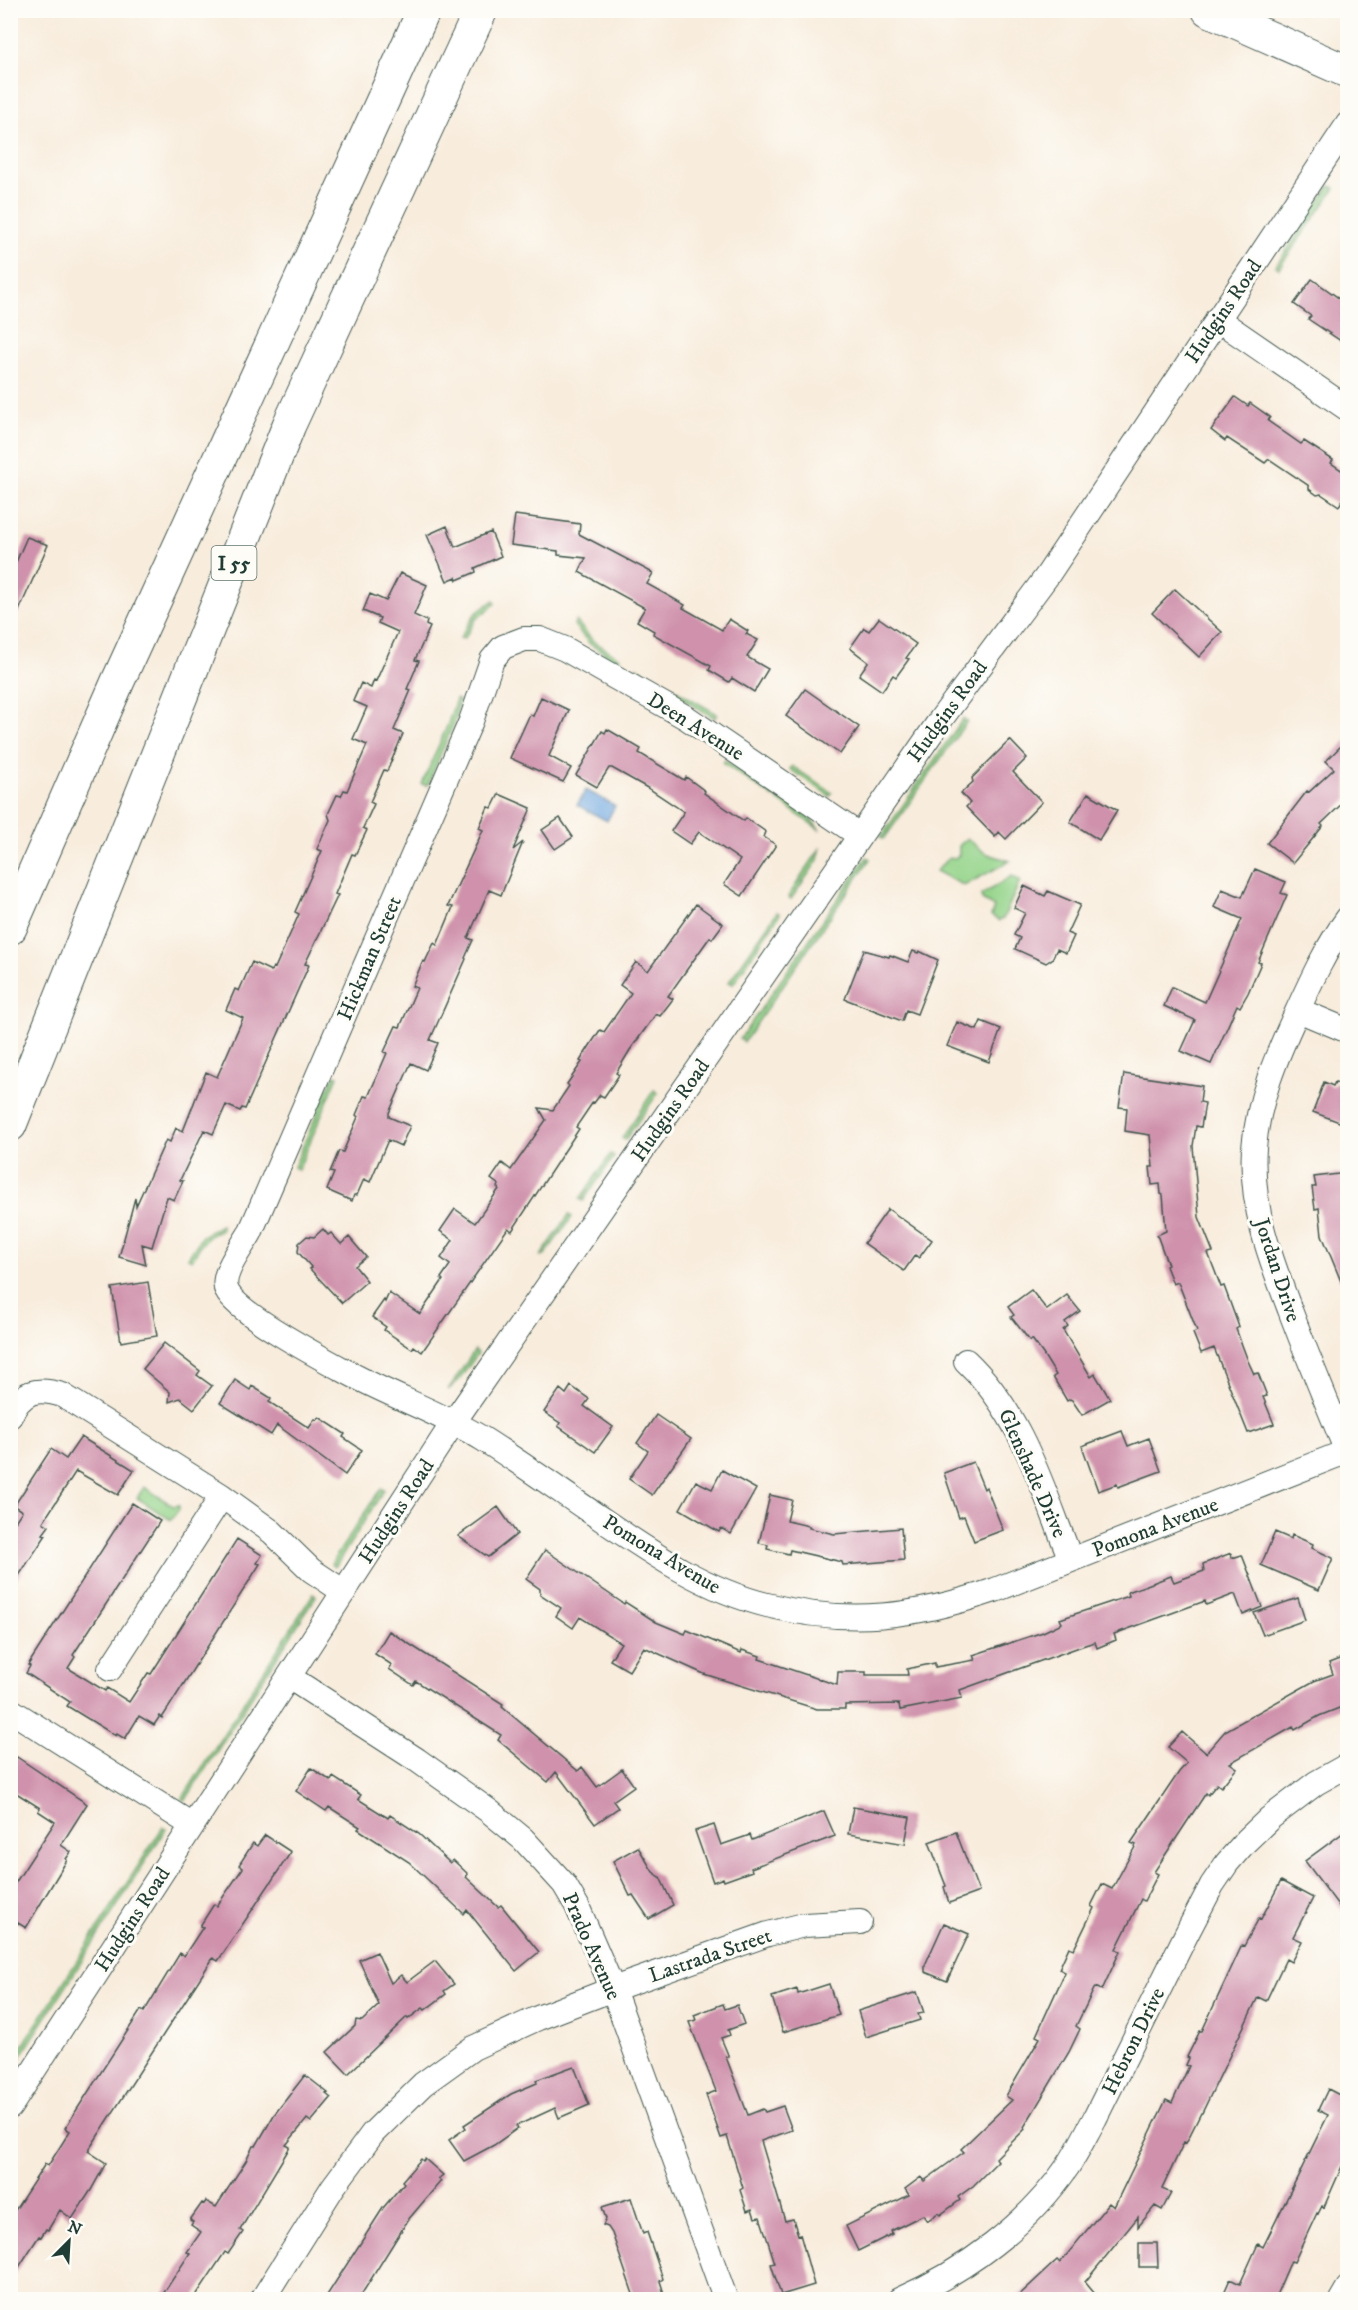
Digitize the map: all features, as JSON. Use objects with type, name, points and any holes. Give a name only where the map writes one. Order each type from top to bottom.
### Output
[{"type":"highway","name":"I 55","points":[[10,928],[118,681],[424,10]]},
{"type":"highway","name":"I 55","points":[[10,1125],[289,424],[481,10]]},
{"type":"main road","points":[[1208,10],[1347,72]]},
{"type":"street","name":"Hudgins Road","points":[[10,2107],[453,1423],[859,835],[954,700],[1047,576],[1347,124]]},
{"type":"street","points":[[1217,319],[1347,409]]},
{"type":"street","name":"Deen Avenue","points":[[524,639],[540,639],[553,643],[654,699],[732,747],[859,835]]},
{"type":"street","name":"Hickman Street","points":[[225,1288],[229,1268],[250,1233],[467,731],[492,660],[503,647],[524,639]]},
{"type":"street","name":"Jordan Drive","points":[[1347,918],[1317,968],[1272,1067],[1254,1147],[1256,1193],[1263,1236],[1311,1365],[1347,1452]]},
{"type":"street","points":[[1298,1010],[1347,1031]]},
{"type":"street","name":"Pomona Avenue","points":[[225,1288],[234,1301],[249,1314],[338,1367],[453,1423],[540,1476],[617,1530],[698,1581],[734,1596],[796,1612],[886,1617],[958,1602],[995,1590],[1347,1452]]},
{"type":"street","name":"Glenshade Drive","points":[[966,1361],[986,1380],[1022,1437],[1071,1560]]},
{"type":"street","points":[[10,1416],[21,1398],[30,1393],[41,1391],[62,1395],[222,1496],[272,1532],[311,1570],[344,1592]]},
{"type":"street","points":[[110,1669],[222,1496]]},
{"type":"street","name":"Prado Avenue","points":[[290,1677],[417,1760],[489,1811],[523,1839],[564,1884],[577,1906],[613,1989],[726,2300]]},
{"type":"street","points":[[10,1710],[192,1826]]},
{"type":"street","name":"Hebron Drive","points":[[899,2300],[941,2280],[997,2243],[1036,2205],[1079,2149],[1186,1935],[1212,1885],[1227,1863],[1278,1811],[1316,1783],[1347,1766]]},
{"type":"street","name":"Lastrada Street","points":[[262,2300],[355,2156],[373,2133],[423,2084],[474,2048],[498,2035],[613,1989],[793,1927],[860,1922]]},
{"type":"street","points":[[1341,2300],[1347,2288]]},
{"type":"green space","points":[[1330,186],[1335,188],[1279,268],[1276,266]]},
{"type":"green space","points":[[494,600],[495,604],[476,619],[464,639],[460,638],[475,614]]},
{"type":"green space","points":[[576,621],[593,641],[620,658],[618,662],[590,644],[574,625]]},
{"type":"green space","points":[[637,667],[717,714],[715,718],[635,671]]},
{"type":"green space","points":[[456,699],[459,700],[455,720],[427,786],[422,784],[448,724]]},
{"type":"green space","points":[[963,719],[967,721],[884,839],[881,837]]},
{"type":"green space","points":[[725,760],[776,795],[774,798],[723,763]]},
{"type":"green space","points":[[792,766],[832,793],[830,796],[790,769]]},
{"type":"green space","points":[[780,797],[809,817],[820,830],[777,800]]},
{"type":"green space","points":[[967,838],[985,853],[1010,861],[964,886],[936,871],[949,857],[955,858],[959,855],[959,846]]},
{"type":"green space","points":[[821,847],[818,860],[791,899],[788,897]]},
{"type":"green space","points":[[867,857],[870,859],[744,1042],[740,1039]]},
{"type":"green space","points":[[1012,876],[1020,881],[1003,919],[999,921],[991,916],[994,907],[982,900],[981,895]]},
{"type":"green space","points":[[777,912],[780,914],[733,984],[729,982]]},
{"type":"green space","points":[[334,1075],[338,1076],[298,1170],[294,1167]]},
{"type":"green space","points":[[654,1090],[658,1093],[625,1140],[622,1138]]},
{"type":"green space","points":[[611,1154],[614,1157],[583,1201],[580,1199]]},
{"type":"green space","points":[[569,1215],[572,1217],[544,1256],[541,1256]]},
{"type":"green space","points":[[221,1225],[222,1229],[212,1234],[204,1242],[192,1260],[188,1258],[202,1236]]},
{"type":"green space","points":[[475,1350],[478,1353],[459,1380],[448,1390]]},
{"type":"green space","points":[[144,1487],[173,1506],[179,1505],[179,1509],[171,1520],[137,1498]]},
{"type":"green space","points":[[381,1488],[384,1490],[335,1567],[331,1564]]},
{"type":"green space","points":[[313,1594],[316,1596],[185,1801],[182,1799]]},
{"type":"green space","points":[[163,1827],[166,1829],[11,2072],[11,2064]]},
{"type":"water","points":[[586,790],[615,806],[607,821],[577,805]]},
{"type":"building","points":[[1312,279],[1347,304],[1347,345],[1308,319],[1311,316],[1294,304]]},
{"type":"building","points":[[1235,397],[1248,406],[1250,403],[1270,417],[1268,421],[1301,444],[1304,441],[1333,460],[1331,463],[1347,474],[1347,493],[1339,506],[1321,494],[1317,495],[1309,489],[1309,486],[1269,459],[1265,463],[1227,438],[1225,441],[1211,430]]},
{"type":"building","points":[[515,515],[580,524],[579,534],[653,573],[647,584],[685,605],[683,608],[722,630],[729,619],[748,631],[746,634],[758,640],[747,657],[768,669],[754,692],[732,678],[729,682],[709,670],[711,666],[653,634],[654,631],[637,621],[645,608],[579,572],[586,558],[558,555],[558,551],[511,545]]},
{"type":"building","points":[[447,526],[455,547],[491,532],[501,556],[475,568],[476,572],[457,580],[456,577],[447,581],[427,535]]},
{"type":"building","points":[[27,537],[48,545],[10,631],[10,576]]},
{"type":"building","points":[[400,573],[427,585],[414,615],[427,621],[426,625],[430,627],[415,660],[419,661],[407,689],[411,690],[394,730],[403,734],[370,802],[374,804],[363,828],[367,830],[355,855],[352,854],[335,894],[338,895],[305,964],[309,965],[245,1109],[242,1108],[240,1111],[226,1105],[213,1134],[204,1130],[180,1180],[183,1181],[174,1200],[167,1197],[152,1247],[142,1244],[146,1265],[119,1257],[135,1198],[136,1206],[166,1140],[170,1142],[176,1128],[183,1131],[206,1072],[217,1077],[243,1018],[226,1010],[235,989],[239,991],[252,962],[271,971],[273,967],[275,968],[299,914],[295,912],[322,851],[317,849],[330,820],[328,814],[337,795],[341,796],[344,790],[347,791],[367,745],[353,739],[367,707],[353,701],[361,683],[371,688],[374,680],[376,681],[398,632],[378,623],[380,618],[363,611],[370,594],[386,601]]},
{"type":"building","points":[[1175,589],[1222,632],[1199,657],[1152,613]]},
{"type":"building","points":[[879,618],[916,644],[896,677],[893,675],[882,691],[859,675],[868,662],[850,648],[864,628],[869,631]]},
{"type":"building","points":[[805,689],[859,727],[840,754],[786,716]]},
{"type":"building","points":[[541,697],[569,710],[549,756],[571,768],[563,782],[510,758],[530,714],[533,716]]},
{"type":"building","points":[[607,729],[641,749],[639,753],[684,780],[686,777],[705,791],[704,793],[744,821],[746,818],[766,832],[764,837],[776,845],[742,896],[724,884],[740,860],[699,832],[690,844],[671,831],[684,812],[612,768],[609,768],[597,787],[576,775],[602,731],[605,733]]},
{"type":"building","points":[[1010,740],[1027,758],[1013,772],[1042,802],[1006,839],[999,832],[995,837],[966,807],[970,803],[961,793],[973,782],[972,778]]},
{"type":"building","points":[[1347,740],[1347,799],[1321,824],[1323,826],[1293,863],[1267,843],[1307,791],[1309,792],[1334,769],[1326,761]]},
{"type":"building","points":[[1088,793],[1117,810],[1099,840],[1070,822]]},
{"type":"building","points":[[499,794],[531,808],[513,850],[523,842],[501,895],[489,890],[468,938],[473,940],[430,1040],[438,1043],[426,1070],[411,1063],[389,1113],[389,1117],[410,1126],[401,1146],[388,1140],[370,1182],[364,1179],[352,1201],[327,1190],[334,1173],[330,1172],[339,1151],[343,1152],[364,1096],[368,1097],[396,1026],[400,1027],[417,988],[412,986],[423,961],[425,962],[434,943],[437,945],[453,907],[448,906],[483,830],[479,828],[488,807],[492,808]]},
{"type":"building","points":[[560,818],[573,837],[555,849],[542,830]]},
{"type":"building","points":[[1255,869],[1286,882],[1281,893],[1287,895],[1258,962],[1261,963],[1248,993],[1240,1007],[1237,1005],[1211,1064],[1181,1051],[1195,1020],[1164,1006],[1172,987],[1205,1002],[1242,919],[1214,907],[1222,889],[1242,897]]},
{"type":"building","points":[[1024,886],[1045,896],[1048,891],[1080,905],[1067,933],[1074,936],[1066,953],[1057,949],[1052,959],[1046,963],[1015,949],[1020,938],[1014,935],[1025,913],[1014,908]]},
{"type":"building","points":[[696,904],[723,924],[712,939],[710,937],[668,996],[673,999],[660,1016],[656,1014],[630,1050],[616,1073],[619,1075],[604,1097],[600,1095],[593,1102],[576,1127],[579,1129],[512,1231],[508,1228],[422,1352],[414,1346],[412,1349],[384,1330],[386,1327],[372,1317],[384,1300],[385,1302],[389,1293],[420,1314],[443,1280],[441,1278],[450,1265],[441,1258],[453,1240],[440,1231],[455,1209],[475,1223],[499,1189],[497,1187],[499,1185],[491,1179],[502,1163],[511,1170],[546,1120],[539,1108],[553,1110],[600,1030],[604,1032],[631,993],[620,985],[636,962],[648,971]]},
{"type":"building","points":[[864,950],[889,957],[890,955],[908,962],[913,951],[918,953],[919,951],[938,960],[917,1014],[906,1010],[902,1021],[845,999]]},
{"type":"building","points":[[981,1021],[1001,1029],[989,1062],[947,1046],[957,1022],[977,1030]]},
{"type":"building","points":[[1124,1074],[1202,1086],[1200,1102],[1205,1103],[1201,1127],[1196,1126],[1193,1146],[1199,1217],[1213,1252],[1208,1253],[1221,1287],[1224,1286],[1248,1361],[1254,1374],[1258,1373],[1267,1396],[1263,1397],[1274,1424],[1248,1433],[1214,1348],[1201,1353],[1193,1333],[1197,1331],[1178,1282],[1173,1284],[1157,1235],[1166,1231],[1160,1184],[1152,1185],[1150,1135],[1125,1131],[1127,1108],[1119,1107]]},
{"type":"building","points":[[1324,1082],[1333,1086],[1335,1082],[1347,1086],[1347,1125],[1313,1112]]},
{"type":"building","points":[[1347,1173],[1347,1296],[1322,1235],[1319,1208],[1315,1209],[1312,1187],[1316,1187],[1314,1177]]},
{"type":"building","points":[[888,1209],[932,1240],[919,1258],[915,1255],[904,1271],[864,1243]]},
{"type":"building","points":[[323,1229],[328,1235],[331,1233],[341,1244],[349,1237],[366,1257],[355,1266],[367,1281],[342,1303],[310,1269],[312,1268],[298,1252],[299,1243],[307,1236],[314,1237]]},
{"type":"building","points":[[148,1282],[157,1336],[121,1342],[112,1288]]},
{"type":"building","points":[[1031,1290],[1047,1310],[1067,1295],[1080,1311],[1065,1322],[1068,1326],[1063,1330],[1091,1377],[1095,1374],[1110,1399],[1082,1415],[1072,1400],[1067,1401],[1053,1377],[1056,1375],[1043,1354],[1011,1317],[1014,1315],[1008,1307]]},
{"type":"building","points":[[164,1343],[200,1371],[197,1375],[212,1386],[194,1409],[180,1398],[169,1402],[170,1392],[143,1369]]},
{"type":"building","points":[[235,1380],[250,1390],[252,1386],[271,1398],[269,1402],[309,1428],[319,1417],[345,1434],[343,1437],[362,1450],[345,1475],[277,1425],[271,1435],[220,1403]]},
{"type":"building","points":[[571,1386],[589,1399],[584,1406],[613,1427],[595,1452],[558,1426],[560,1423],[544,1412],[560,1389],[566,1394]]},
{"type":"building","points":[[656,1415],[691,1439],[652,1495],[629,1479],[648,1451],[637,1443]]},
{"type":"building","points":[[1122,1431],[1128,1446],[1149,1438],[1161,1471],[1118,1487],[1117,1484],[1098,1491],[1082,1446]]},
{"type":"building","points":[[81,1437],[134,1470],[118,1495],[76,1471],[43,1522],[49,1526],[43,1534],[46,1535],[10,1589],[10,1529],[22,1511],[14,1506],[51,1449],[66,1459]]},
{"type":"building","points":[[973,1462],[984,1489],[986,1487],[1003,1530],[974,1541],[964,1516],[959,1518],[944,1473]]},
{"type":"building","points":[[722,1470],[756,1489],[731,1534],[721,1528],[719,1532],[680,1509],[696,1481],[712,1489]]},
{"type":"building","points":[[770,1495],[792,1500],[787,1521],[809,1526],[809,1528],[834,1534],[901,1528],[904,1560],[843,1565],[842,1562],[790,1550],[789,1554],[767,1549],[768,1545],[759,1543]]},
{"type":"building","points":[[132,1503],[160,1521],[73,1655],[75,1657],[68,1668],[105,1691],[107,1688],[129,1702],[148,1673],[151,1674],[237,1539],[262,1555],[257,1563],[260,1564],[162,1718],[160,1716],[154,1725],[139,1716],[125,1739],[117,1734],[116,1736],[67,1706],[70,1702],[26,1673],[30,1666],[28,1665]]},
{"type":"building","points":[[498,1507],[517,1534],[488,1557],[458,1536]]},
{"type":"building","points":[[1275,1532],[1291,1539],[1292,1535],[1313,1544],[1312,1548],[1333,1558],[1319,1590],[1261,1565]]},
{"type":"building","points":[[545,1550],[624,1604],[625,1602],[656,1622],[685,1634],[687,1630],[741,1653],[742,1650],[760,1656],[759,1659],[837,1685],[838,1672],[908,1675],[907,1669],[935,1663],[935,1667],[975,1660],[973,1655],[1043,1632],[1062,1623],[1060,1619],[1129,1596],[1128,1592],[1171,1576],[1174,1582],[1204,1571],[1203,1564],[1231,1553],[1232,1558],[1242,1555],[1262,1607],[1243,1615],[1235,1594],[1206,1605],[1205,1601],[1114,1634],[1116,1640],[1097,1648],[1095,1642],[1085,1645],[960,1690],[962,1698],[900,1710],[899,1704],[845,1705],[845,1709],[817,1709],[704,1674],[644,1647],[629,1671],[610,1660],[621,1643],[580,1617],[573,1628],[556,1616],[561,1608],[540,1594],[540,1589],[526,1579]]},
{"type":"building","points":[[1298,1598],[1305,1620],[1263,1635],[1254,1613]]},
{"type":"building","points":[[389,1631],[503,1704],[502,1707],[578,1771],[582,1767],[597,1787],[622,1769],[634,1786],[613,1801],[618,1808],[595,1824],[556,1772],[548,1782],[498,1740],[501,1735],[416,1681],[413,1685],[389,1669],[392,1665],[375,1654]]},
{"type":"building","points":[[1347,1656],[1347,1705],[1319,1716],[1295,1730],[1293,1727],[1230,1763],[1237,1768],[1221,1787],[1217,1784],[1208,1795],[1206,1793],[1154,1872],[1158,1874],[1144,1901],[1141,1899],[1116,1949],[1120,1951],[1102,1990],[1095,1987],[1076,2026],[1080,2029],[1069,2052],[1024,2127],[1025,2129],[996,2158],[998,2161],[973,2186],[958,2197],[960,2200],[940,2215],[938,2213],[927,2221],[923,2215],[858,2251],[846,2226],[909,2195],[905,2189],[921,2177],[924,2181],[964,2152],[961,2149],[1012,2100],[1006,2096],[1040,2038],[1036,2036],[1065,1972],[1059,1969],[1069,1947],[1074,1949],[1094,1908],[1091,1906],[1102,1884],[1112,1889],[1136,1845],[1131,1843],[1187,1763],[1168,1747],[1182,1732],[1206,1753],[1225,1731],[1314,1681],[1333,1674],[1329,1663]]},
{"type":"building","points":[[17,1757],[87,1804],[61,1845],[71,1852],[26,1928],[10,1918],[10,1891],[55,1822],[38,1811],[40,1808],[10,1789],[10,1765]]},
{"type":"building","points":[[311,1768],[331,1781],[333,1777],[361,1795],[358,1799],[388,1818],[390,1815],[419,1834],[450,1863],[453,1860],[468,1874],[466,1877],[498,1907],[501,1905],[539,1952],[516,1971],[467,1910],[464,1914],[409,1862],[329,1807],[326,1811],[296,1791]]},
{"type":"building","points":[[853,1807],[910,1817],[905,1844],[848,1834]]},
{"type":"building","points":[[824,1811],[835,1836],[751,1868],[752,1871],[724,1881],[723,1878],[713,1882],[695,1831],[714,1825],[721,1845],[750,1835],[752,1840]]},
{"type":"building","points":[[1347,1830],[1347,1917],[1305,1861]]},
{"type":"building","points":[[956,1832],[979,1892],[949,1903],[944,1887],[946,1886],[929,1842]]},
{"type":"building","points":[[265,1835],[291,1852],[218,1961],[213,1958],[88,2151],[106,2163],[91,2190],[72,2219],[60,2210],[48,2230],[46,2229],[41,2237],[39,2236],[10,2281],[10,2218],[45,2164],[48,2166],[70,2131],[65,2128],[141,2010],[144,2012],[180,1953],[184,1956],[203,1927],[200,1926],[214,1904],[217,1906],[243,1868],[239,1865],[253,1843],[257,1846]]},
{"type":"building","points":[[638,1847],[653,1872],[660,1877],[673,1905],[649,1919],[633,1895],[630,1896],[613,1861]]},
{"type":"building","points":[[1281,1881],[1313,1898],[1293,1937],[1302,1941],[1291,1962],[1286,1959],[1266,2001],[1258,1997],[1162,2189],[1171,2193],[1162,2210],[1155,2206],[1138,2227],[1138,2217],[1085,2282],[1100,2300],[1014,2300],[1057,2260],[1060,2263],[1109,2203],[1114,2207],[1166,2100],[1172,2103],[1189,2066],[1186,2065],[1189,2058],[1187,2057],[1202,2031],[1242,1945],[1244,1946],[1259,1918],[1261,1919]]},
{"type":"building","points":[[944,1923],[969,1934],[947,1981],[925,1972],[925,1965]]},
{"type":"building","points":[[377,1952],[391,1983],[401,1975],[407,1982],[435,1961],[454,1984],[444,1991],[446,1994],[425,2010],[423,2008],[408,2019],[407,2017],[348,2074],[327,2052],[355,2026],[356,2020],[362,2021],[379,2005],[359,1960]]},
{"type":"building","points":[[829,1984],[839,2015],[783,2032],[772,1997],[797,1989],[798,1994]]},
{"type":"building","points":[[917,1992],[924,2013],[918,2014],[920,2020],[866,2037],[858,2011]]},
{"type":"building","points":[[723,2004],[725,2009],[737,2005],[744,2024],[728,2030],[730,2035],[721,2038],[748,2115],[763,2109],[765,2112],[783,2106],[792,2130],[761,2141],[785,2221],[793,2219],[798,2235],[800,2234],[814,2285],[781,2295],[771,2264],[775,2263],[760,2217],[755,2218],[752,2209],[747,2211],[740,2190],[743,2188],[727,2136],[721,2138],[706,2095],[716,2091],[689,2022],[696,2020],[694,2015]]},
{"type":"building","points":[[574,2066],[589,2105],[559,2118],[555,2108],[516,2126],[518,2128],[494,2145],[464,2161],[449,2140],[466,2128],[464,2125],[511,2094],[537,2083],[536,2080]]},
{"type":"building","points":[[305,2075],[331,2098],[311,2122],[307,2119],[286,2145],[290,2147],[240,2230],[243,2232],[228,2254],[225,2252],[193,2300],[159,2300],[201,2232],[191,2225],[193,2222],[190,2220],[206,2201],[216,2207],[253,2146],[256,2146],[274,2115]]},
{"type":"building","points":[[1328,2089],[1347,2099],[1347,2155],[1324,2207],[1322,2206],[1317,2213],[1294,2262],[1291,2261],[1274,2300],[1221,2300],[1230,2279],[1240,2284],[1258,2244],[1263,2247],[1328,2115],[1318,2110]]},
{"type":"building","points":[[421,2159],[423,2161],[425,2159],[443,2175],[438,2179],[441,2181],[408,2220],[358,2300],[324,2300],[383,2208]]},
{"type":"building","points":[[631,2198],[643,2234],[647,2232],[663,2279],[660,2281],[666,2300],[635,2300],[612,2233],[608,2227],[603,2225],[606,2219],[602,2207]]},
{"type":"building","points":[[1139,2243],[1157,2243],[1158,2267],[1139,2267]]}]
